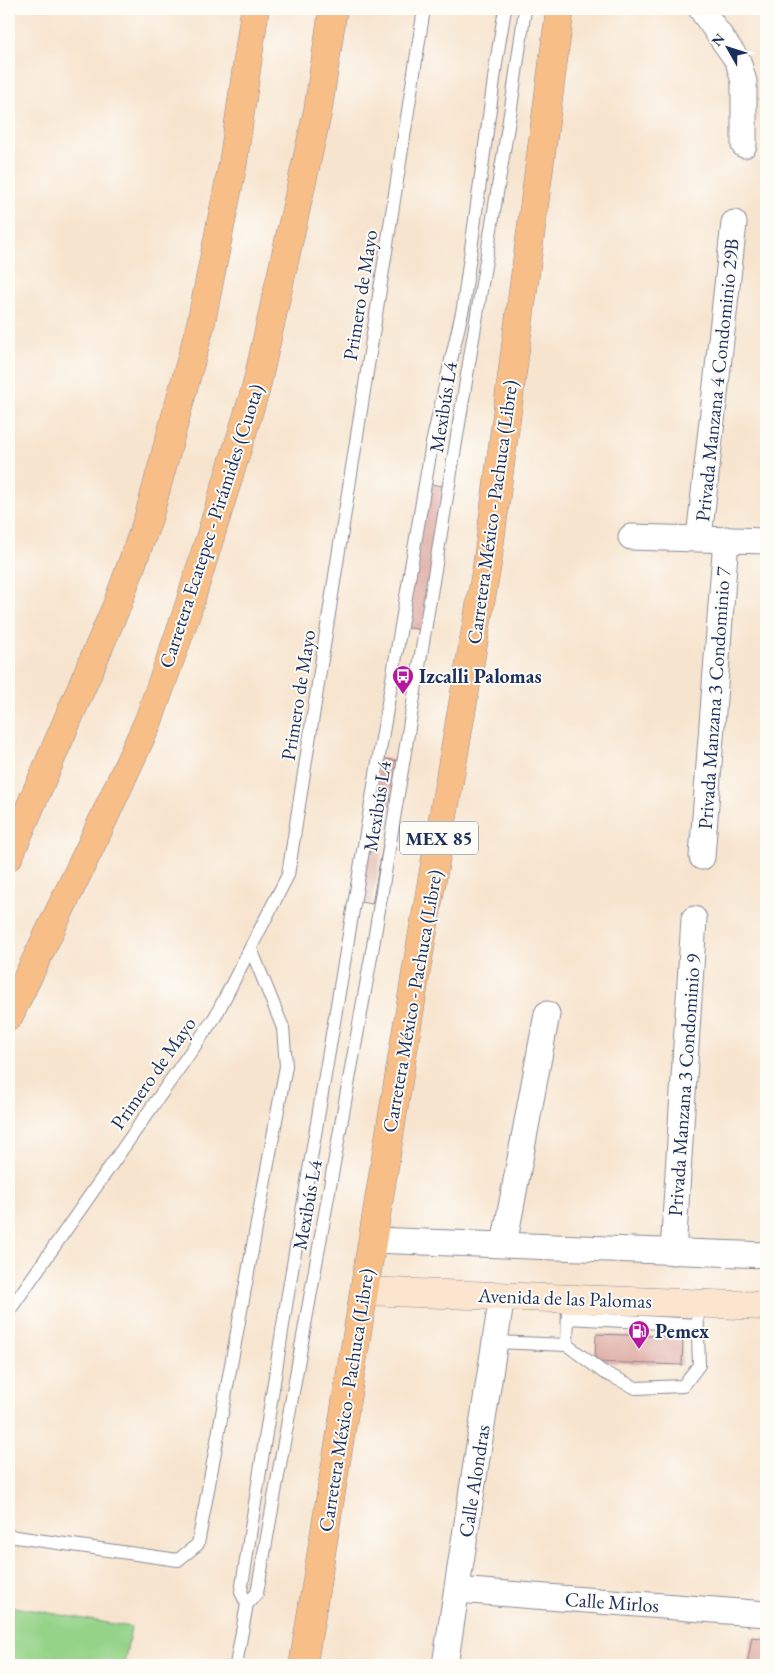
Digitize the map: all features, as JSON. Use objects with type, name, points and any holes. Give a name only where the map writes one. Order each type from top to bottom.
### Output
[{"type":"main road","points":[[9,856],[117,605],[148,519],[201,322],[234,163],[255,9]]},
{"type":"main road","name":"Carretera Ecatepec - Pirámides (Cuota)","points":[[9,1016],[148,722],[186,614],[256,388],[318,110],[333,9]]},
{"type":"main road","name":"Carretera México - Pachuca (Libre)","points":[[303,1665],[417,966],[488,565],[560,9]]},
{"type":"main road","name":"Avenida de las Palomas","points":[[364,1291],[502,1296],[568,1308],[698,1314],[766,1306]]},
{"type":"street","points":[[701,9],[738,61],[744,82],[744,144]]},
{"type":"street","name":"Privada Manzana 4 Condominio 29B","points":[[699,538],[734,223]]},
{"type":"street","points":[[631,537],[766,541]]},
{"type":"street","name":"Privada Manzana 3 Condominio 7","points":[[702,857],[726,539]]},
{"type":"street","name":"Privada Manzana 3 Condominio 9","points":[[673,1252],[694,919]]},
{"type":"street","points":[[504,1245],[547,1014]]},
{"type":"street","points":[[372,1240],[766,1255]]},
{"type":"street","name":"Calle Alondras","points":[[445,1665],[502,1296]]},
{"type":"street","name":"Calle Mirlos","points":[[457,1590],[766,1614]]},
{"type":"lane","name":"Primero de Mayo","points":[[9,1311],[215,1017],[288,875],[424,9]]},
{"type":"lane","name":"Mexibús L4","points":[[247,1604],[241,1592],[284,1316],[432,442],[463,308],[505,9]]},
{"type":"lane","name":"Mexibús L4","points":[[236,1665],[247,1604],[257,1593],[373,946],[511,108],[525,9]]},
{"type":"lane","points":[[9,1536],[178,1560],[198,1544],[286,1066],[283,1028],[250,949]]},
{"type":"lane","points":[[567,1345],[568,1308]]},
{"type":"lane","points":[[495,1342],[567,1345],[603,1372],[636,1388],[683,1386],[699,1365],[698,1314]]},
{"type":"green space","points":[[9,1606],[131,1627],[124,1665],[9,1665]]},
{"type":"building","points":[[430,484],[449,487],[422,630],[403,627]]},
{"type":"building","points":[[380,758],[399,761],[372,904],[354,901]]},
{"type":"building","name":"Pemex","points":[[596,1334],[683,1337],[682,1365],[595,1362]]},
{"type":"building","points":[[752,1637],[766,1639],[766,1665],[747,1665]]},
{"type":"place","name":"Izcalli Palomas","points":[[403,695]]},
{"type":"place","name":"Pemex","points":[[639,1350]]}]
